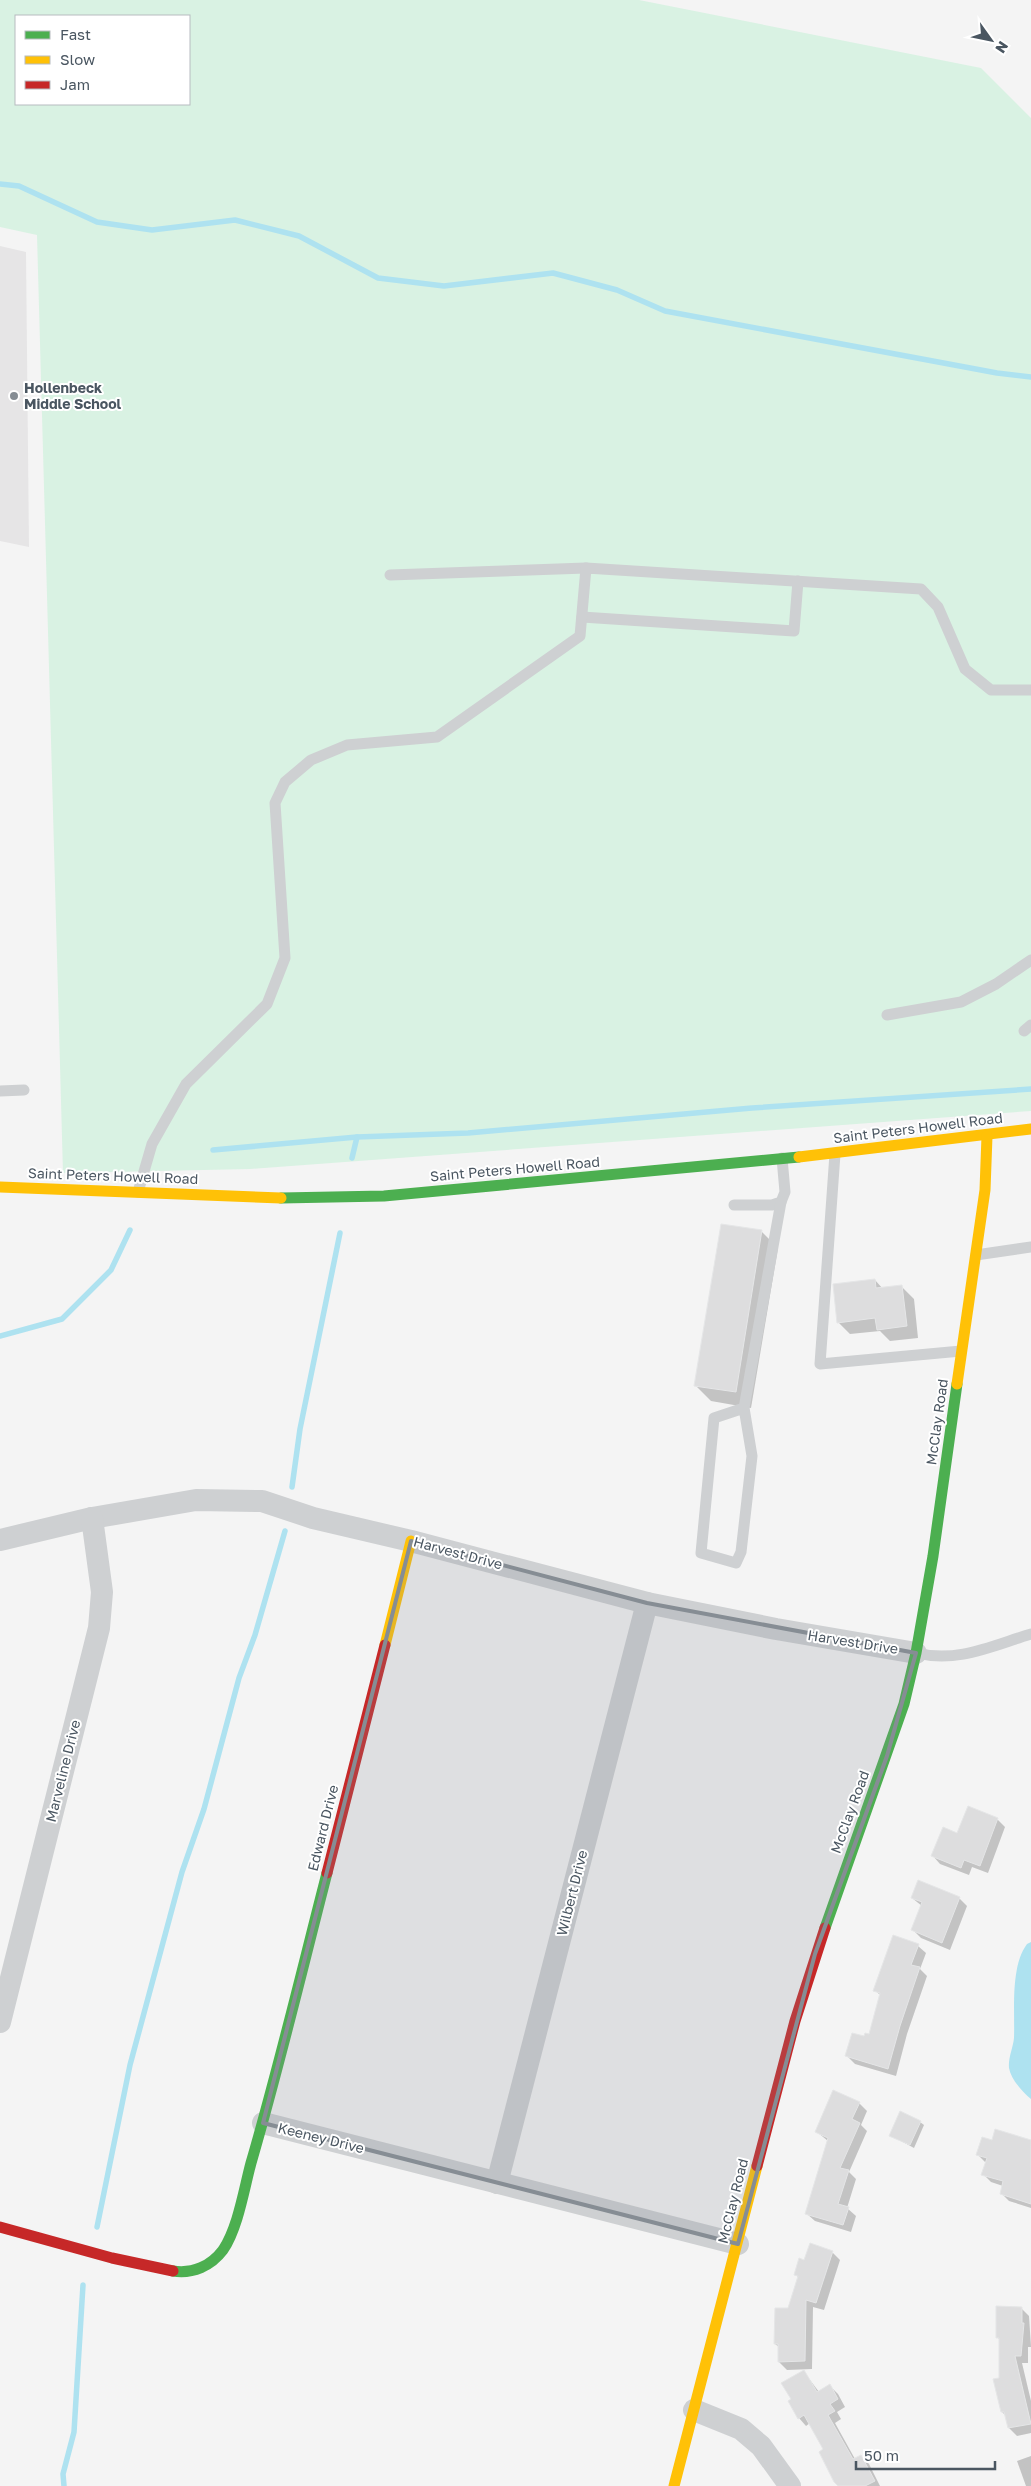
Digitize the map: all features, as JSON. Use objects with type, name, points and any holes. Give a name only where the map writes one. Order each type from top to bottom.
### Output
[{"type":"main road","name":"Saint Peters Howell Road","points":[[0,1187],[265,1198],[384,1196],[835,1154],[1031,1129]]},
{"type":"main road","name":"McClay Road","points":[[674,2486],[738,2244],[765,2132],[812,1964],[904,1704],[916,1652],[933,1556],[985,1190],[987,1136]]},
{"type":"main road","name":"Edward Drive","points":[[263,2123],[411,1541]]},
{"type":"main road","name":"Keeney Drive","points":[[0,2227],[136,2264],[183,2272],[197,2269],[213,2261],[224,2250],[230,2237],[263,2123]]},
{"type":"street","name":"Harvest Drive","points":[[0,1540],[92,1518],[196,1500],[262,1501],[313,1518],[411,1541],[647,1603],[776,1629],[916,1652]]},
{"type":"street","name":"Marveline Drive","points":[[0,2022],[99,1628],[102,1592],[92,1518]]},
{"type":"street","name":"Wilbert Drive","points":[[497,2183],[647,1603]]},
{"type":"street","name":"Keeney Drive","points":[[263,2123],[738,2244]]},
{"type":"street","points":[[694,2410],[740,2428],[761,2446],[790,2486]]},
{"type":"lane","points":[[138,1192],[152,1144],[186,1084],[267,1004],[285,958],[275,802],[285,782],[311,760],[348,745],[438,736],[580,636],[586,568]]},
{"type":"lane","points":[[390,575],[586,568],[921,589],[938,607],[965,670],[991,690],[1031,690]]},
{"type":"lane","points":[[582,617],[794,631],[798,581]]},
{"type":"lane","points":[[887,1015],[961,1002],[996,984],[1031,960]]},
{"type":"lane","points":[[0,1091],[24,1090]]},
{"type":"lane","points":[[835,1154],[820,1364],[961,1351]]},
{"type":"lane","points":[[744,1408],[714,1418],[701,1553],[736,1563],[741,1552],[752,1456],[744,1408],[781,1202],[785,1192],[782,1158]]},
{"type":"lane","points":[[734,1205],[772,1205],[781,1202]]},
{"type":"lane","points":[[975,1255],[1031,1247]]},
{"type":"lane","points":[[916,1652],[937,1658],[967,1654],[1031,1634]]},
{"type":"highlighted area","points":[[411,1541],[647,1603],[916,1653],[887,1756],[815,1954],[738,2244],[263,2123]]},
{"type":"shaded area","name":"Hollenbeck Middle School","points":[[0,246],[26,252],[29,547],[0,541]]},
{"type":"green space","points":[[0,0],[639,0],[981,68],[1031,118],[1031,1111],[250,1169],[63,1173],[37,235],[0,227]]},
{"type":"water","points":[[1031,1942],[1031,2099],[1014,2081],[1009,2064],[1014,2038],[1014,1989],[1018,1964],[1027,1944]]},
{"type":"building","points":[[721,1224],[762,1230],[736,1392],[694,1386]]},
{"type":"building","points":[[875,1279],[876,1288],[902,1285],[907,1326],[877,1330],[875,1318],[837,1323],[833,1284]]},
{"type":"building","points":[[968,1806],[998,1818],[980,1866],[964,1860],[961,1868],[931,1856],[943,1827],[957,1833]]},
{"type":"building","points":[[918,1880],[960,1897],[942,1943],[911,1930],[922,1902],[911,1898]]},
{"type":"building","points":[[893,1935],[919,1944],[911,1965],[920,1967],[888,2069],[845,2056],[852,2033],[864,2036],[865,2033],[869,2034],[880,1993],[873,1991]]},
{"type":"building","points":[[833,2090],[860,2102],[852,2119],[860,2123],[840,2168],[849,2170],[838,2204],[849,2207],[843,2225],[805,2214],[828,2138],[815,2132]]},
{"type":"building","points":[[900,2111],[921,2121],[910,2145],[889,2136]]},
{"type":"building","points":[[995,2129],[1031,2140],[1031,2204],[1000,2194],[1003,2181],[981,2175],[987,2158],[976,2155],[982,2137],[992,2140]]},
{"type":"building","points":[[810,2243],[833,2251],[816,2303],[806,2300],[805,2361],[778,2362],[778,2344],[774,2344],[775,2308],[788,2308],[798,2276],[794,2275],[799,2258],[804,2260]]},
{"type":"building","points":[[996,2306],[1022,2307],[1022,2323],[1024,2323],[1021,2356],[1015,2356],[1031,2424],[1008,2428],[1004,2412],[1001,2412],[993,2379],[999,2378],[999,2338],[996,2338]]},
{"type":"building","points":[[804,2370],[817,2392],[830,2384],[838,2399],[830,2404],[835,2411],[828,2415],[853,2459],[861,2455],[875,2481],[865,2486],[838,2486],[834,2482],[819,2452],[823,2449],[804,2415],[798,2419],[788,2401],[791,2399],[781,2383]]},
{"type":"waterway","points":[[0,184],[19,186],[97,222],[152,230],[235,220],[299,236],[378,278],[444,286],[553,273],[617,290],[665,311],[997,373],[1031,377]]},
{"type":"waterway","points":[[213,1150],[357,1137],[468,1133],[752,1108],[1031,1089]]},
{"type":"waterway","points":[[352,1158],[357,1137]]},
{"type":"waterway","points":[[0,1336],[62,1319],[111,1270],[130,1230]]},
{"type":"waterway","points":[[292,1487],[300,1429],[340,1233]]},
{"type":"waterway","points":[[97,2227],[130,2065],[182,1872],[204,1809],[239,1678],[255,1635],[285,1531]]},
{"type":"waterway","points":[[64,2486],[63,2474],[74,2432],[83,2285]]},
{"type":"traffic: fast","points":[[281,1198],[384,1196],[799,1157]]},
{"type":"traffic: fast","points":[[825,1928],[904,1704],[916,1653],[933,1556],[957,1384]]},
{"type":"traffic: fast","points":[[173,2271],[180,2272],[201,2268],[218,2256],[233,2231],[281,2055],[327,1873]]},
{"type":"traffic: slow","points":[[799,1157],[1031,1129]]},
{"type":"traffic: slow","points":[[957,1384],[985,1190],[987,1136]]},
{"type":"traffic: slow","points":[[0,1187],[281,1198]]},
{"type":"traffic: slow","points":[[385,1645],[411,1541]]},
{"type":"traffic: slow","points":[[674,2486],[757,2166]]},
{"type":"traffic: jam","points":[[327,1873],[385,1645]]},
{"type":"traffic: jam","points":[[757,2166],[795,2021],[825,1928]]},
{"type":"traffic: jam","points":[[0,2227],[112,2258],[173,2271]]},
{"type":"place","name":"Hollenbeck Middle School","points":[[14,396]]}]
